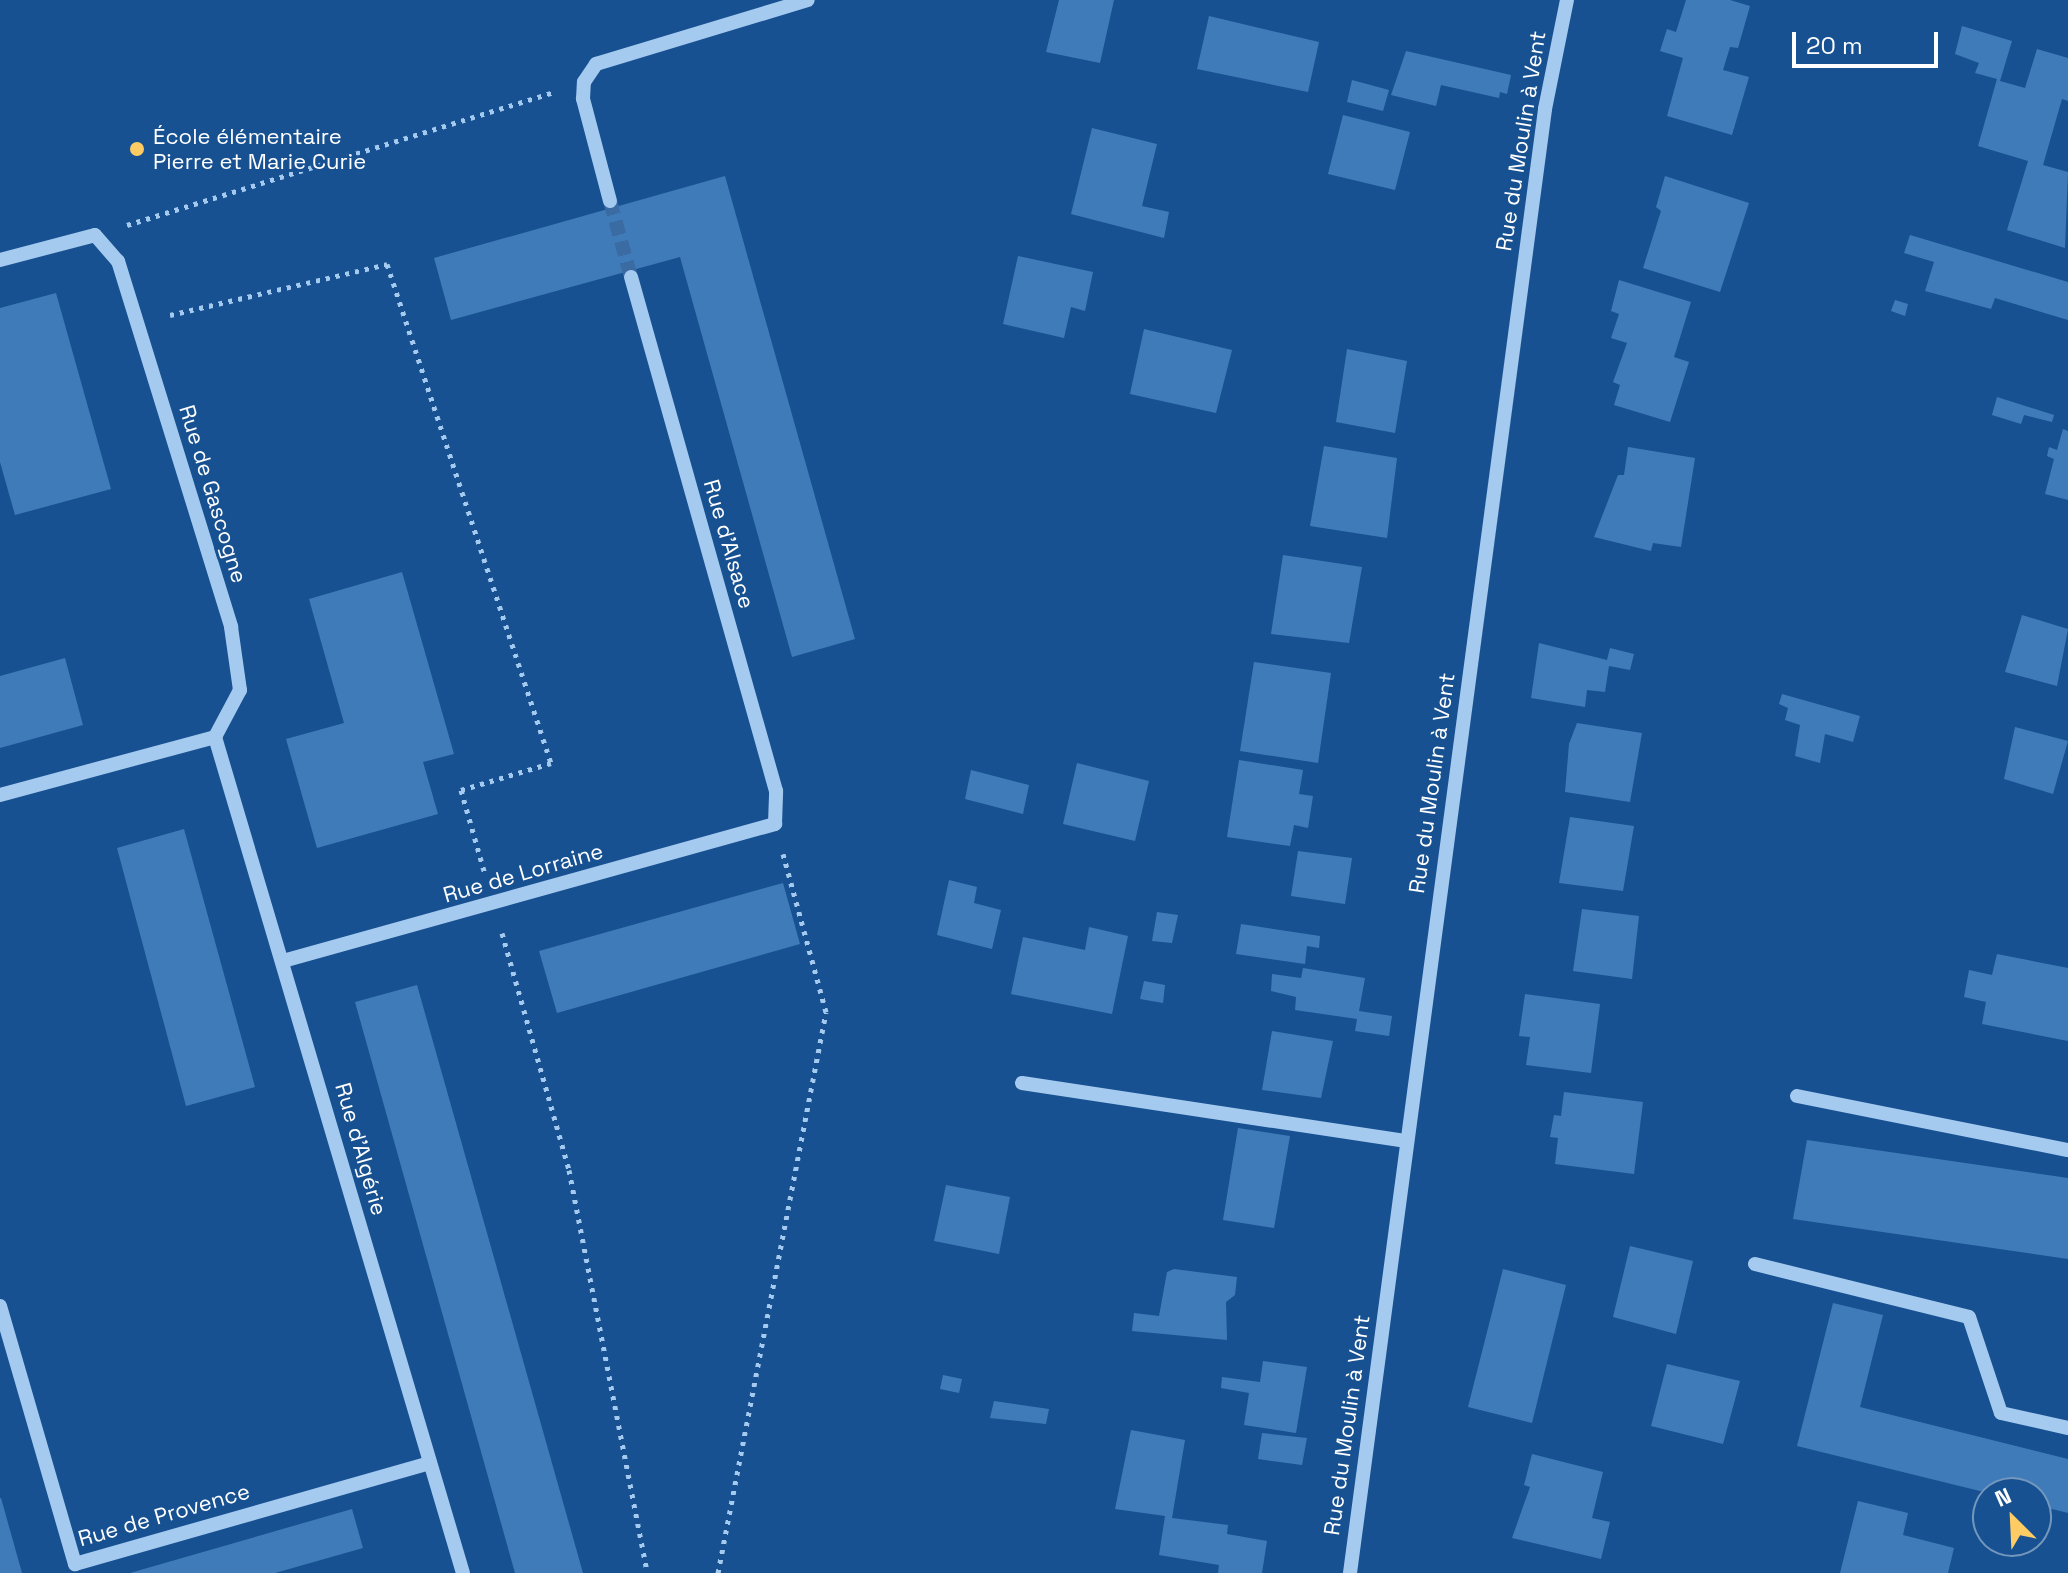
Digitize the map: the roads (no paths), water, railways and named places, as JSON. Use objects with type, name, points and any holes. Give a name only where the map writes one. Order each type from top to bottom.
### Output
[{"type":"street","points":[[610,201],[583,99],[584,82],[596,64],[808,0]]},
{"type":"street","name":"Rue du Moulin à Vent","points":[[1350,1573],[1545,109],[1567,0]]},
{"type":"street","name":"Rue de Gascogne","points":[[0,260],[95,235],[118,261],[231,627],[240,690],[215,737]]},
{"type":"street","name":"Rue d'Alsace","points":[[631,277],[776,791],[775,824]]},
{"type":"street","points":[[0,795],[215,737]]},
{"type":"street","name":"Rue d'Algérie","points":[[215,737],[463,1573]]},
{"type":"street","name":"Rue de Lorraine","points":[[283,961],[494,905],[775,824]]},
{"type":"street","points":[[1022,1083],[1407,1141]]},
{"type":"street","points":[[1797,1096],[2068,1150]]},
{"type":"street","points":[[1755,1264],[1969,1317],[2001,1413],[2068,1428]]},
{"type":"street","name":"Rue de Provence","points":[[0,1306],[75,1564],[430,1463]]},
{"type":"tunnel","points":[[610,201],[631,277]]},
{"type":"place","name":"École élémentaire Pierre et Marie Curie","points":[[137,149]]}]
